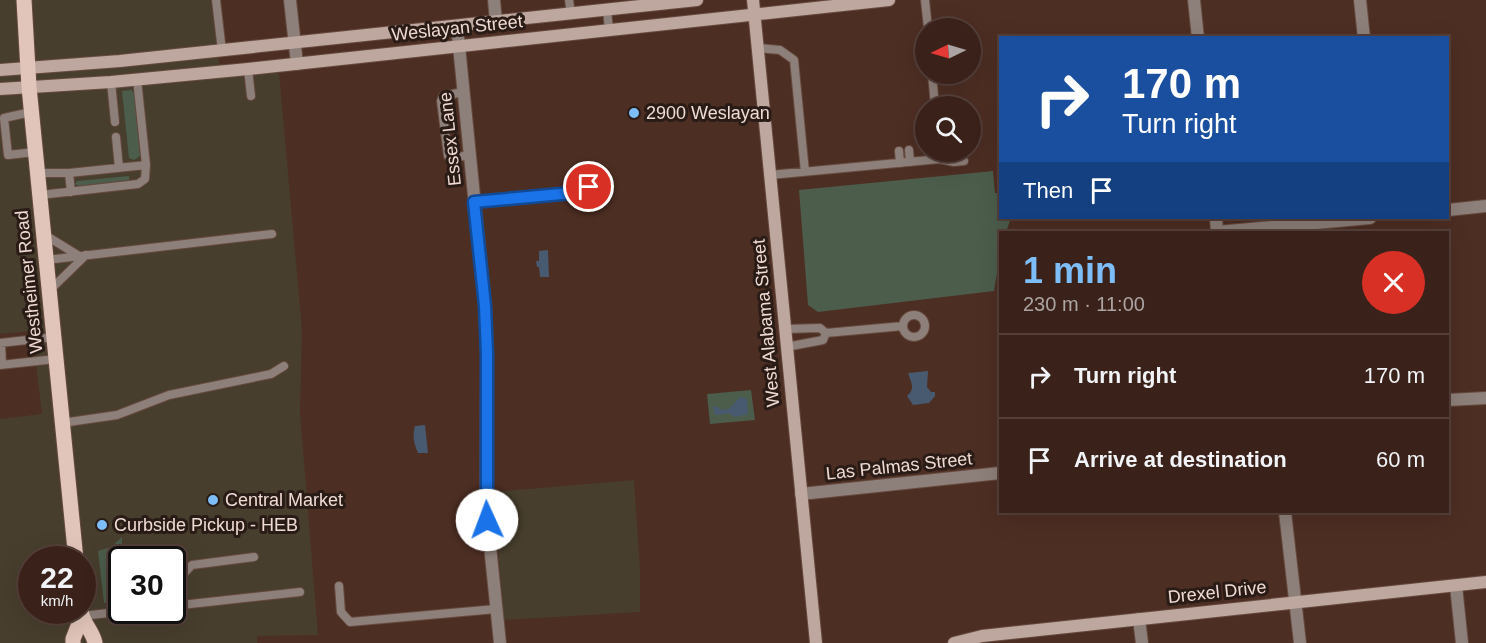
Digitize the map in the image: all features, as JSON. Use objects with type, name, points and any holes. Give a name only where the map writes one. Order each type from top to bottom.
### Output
[{"type":"main road","name":"Westheimer Road","points":[[24,0],[31,112],[75,546]]},
{"type":"main road","name":"Weslayan Street","points":[[0,70],[222,51],[571,14],[602,7],[697,0]]},
{"type":"main road","name":"West Alabama Street","points":[[753,0],[816,643]]},
{"type":"main road","name":"Weslayan Street","points":[[0,89],[111,82],[248,69],[889,0]]},
{"type":"main road","name":"Drexel Drive","points":[[954,643],[1139,619],[1486,582]]},
{"type":"main road","points":[[73,643],[78,624]]},
{"type":"main road","points":[[88,624],[95,643]]},
{"type":"street","points":[[290,0],[297,63]]},
{"type":"street","points":[[494,0],[496,22]]},
{"type":"street","points":[[1194,0],[1198,36]]},
{"type":"street","points":[[1360,0],[1364,36]]},
{"type":"street","name":"Essex Lane","points":[[457,26],[485,306],[486,507],[500,643]]},
{"type":"street","points":[[1449,210],[1486,206]]},
{"type":"street","points":[[1228,231],[1360,219]]},
{"type":"street","points":[[1449,400],[1486,398]]},
{"type":"street","name":"Las Palmas Street","points":[[801,494],[999,473]]},
{"type":"street","points":[[1285,513],[1300,643]]},
{"type":"street","points":[[1456,586],[1462,643]]},
{"type":"street","points":[[1139,619],[1142,643]]},
{"type":"lane","points":[[216,0],[222,51]]},
{"type":"lane","points":[[569,0],[571,14]]},
{"type":"lane","points":[[925,0],[927,18]]},
{"type":"lane","points":[[602,7],[609,30]]},
{"type":"lane","points":[[758,48],[780,50],[794,60],[805,172]]},
{"type":"lane","points":[[248,69],[251,96]]},
{"type":"lane","points":[[40,195],[138,184],[145,179],[146,165],[137,79]]},
{"type":"lane","points":[[111,82],[115,122]]},
{"type":"lane","points":[[464,92],[444,96],[441,101],[448,156],[452,158],[470,155]]},
{"type":"lane","points":[[31,112],[2,118],[4,155],[35,152]]},
{"type":"lane","points":[[116,137],[119,168]]},
{"type":"lane","points":[[909,150],[910,162]]},
{"type":"lane","points":[[899,151],[900,163]]},
{"type":"lane","points":[[770,175],[915,161]]},
{"type":"lane","points":[[38,173],[69,173],[146,165]]},
{"type":"lane","points":[[69,173],[71,192]]},
{"type":"lane","points":[[474,202],[583,192],[589,187]]},
{"type":"lane","points":[[43,234],[83,256]]},
{"type":"lane","points":[[46,260],[272,234]]},
{"type":"lane","points":[[49,291],[83,256]]},
{"type":"lane","points":[[785,329],[820,328],[826,333],[903,326]]},
{"type":"lane","points":[[786,347],[822,340],[826,333]]},
{"type":"lane","points":[[54,338],[0,343],[1,364],[56,359]]},
{"type":"lane","points":[[63,423],[117,415],[169,395],[272,374],[284,366]]},
{"type":"lane","points":[[186,571],[192,565],[254,557]]},
{"type":"lane","points":[[339,586],[341,612],[350,622],[496,609]]},
{"type":"lane","points":[[186,604],[300,592]]},
{"type":"shaded area","points":[[0,0],[211,0],[221,78],[279,72],[302,330],[300,413],[318,635],[257,636],[257,643],[0,643],[0,419],[42,414],[32,331],[0,334]]},
{"type":"shaded area","points":[[634,480],[640,569],[640,612],[504,620],[493,492]]},
{"type":"green space","points":[[131,90],[134,93],[140,156],[134,160],[129,158],[122,91]]},
{"type":"green space","points":[[993,171],[995,193],[999,193],[999,219],[1011,219],[1006,231],[999,231],[999,261],[994,291],[818,312],[808,305],[799,190]]},
{"type":"green space","points":[[129,176],[129,180],[79,186],[75,184],[77,181]]},
{"type":"green space","points":[[751,390],[755,420],[710,424],[707,394]]},
{"type":"green space","points":[[122,537],[122,546],[112,546]]},
{"type":"green space","points":[[108,548],[108,602],[104,603],[98,551]]},
{"type":"water","points":[[548,250],[549,277],[540,277],[536,261],[539,261],[539,251]]},
{"type":"water","points":[[928,371],[927,387],[931,392],[935,392],[935,396],[929,403],[913,405],[907,396],[912,388],[908,373]]},
{"type":"water","points":[[740,397],[747,399],[748,414],[735,417],[729,413],[715,415],[713,407],[722,410],[729,409]]},
{"type":"water","points":[[425,425],[428,453],[418,453],[414,440],[414,429],[415,426]]},
{"type":"place","name":"2900 Weslayan","points":[[634,113]]},
{"type":"place","name":"Central Market","points":[[213,500]]},
{"type":"place","name":"Curbside Pickup - HEB","points":[[102,525]]},
{"type":"route","points":[[487,520],[487,354],[485,306],[474,202],[583,192],[589,187]]}]
